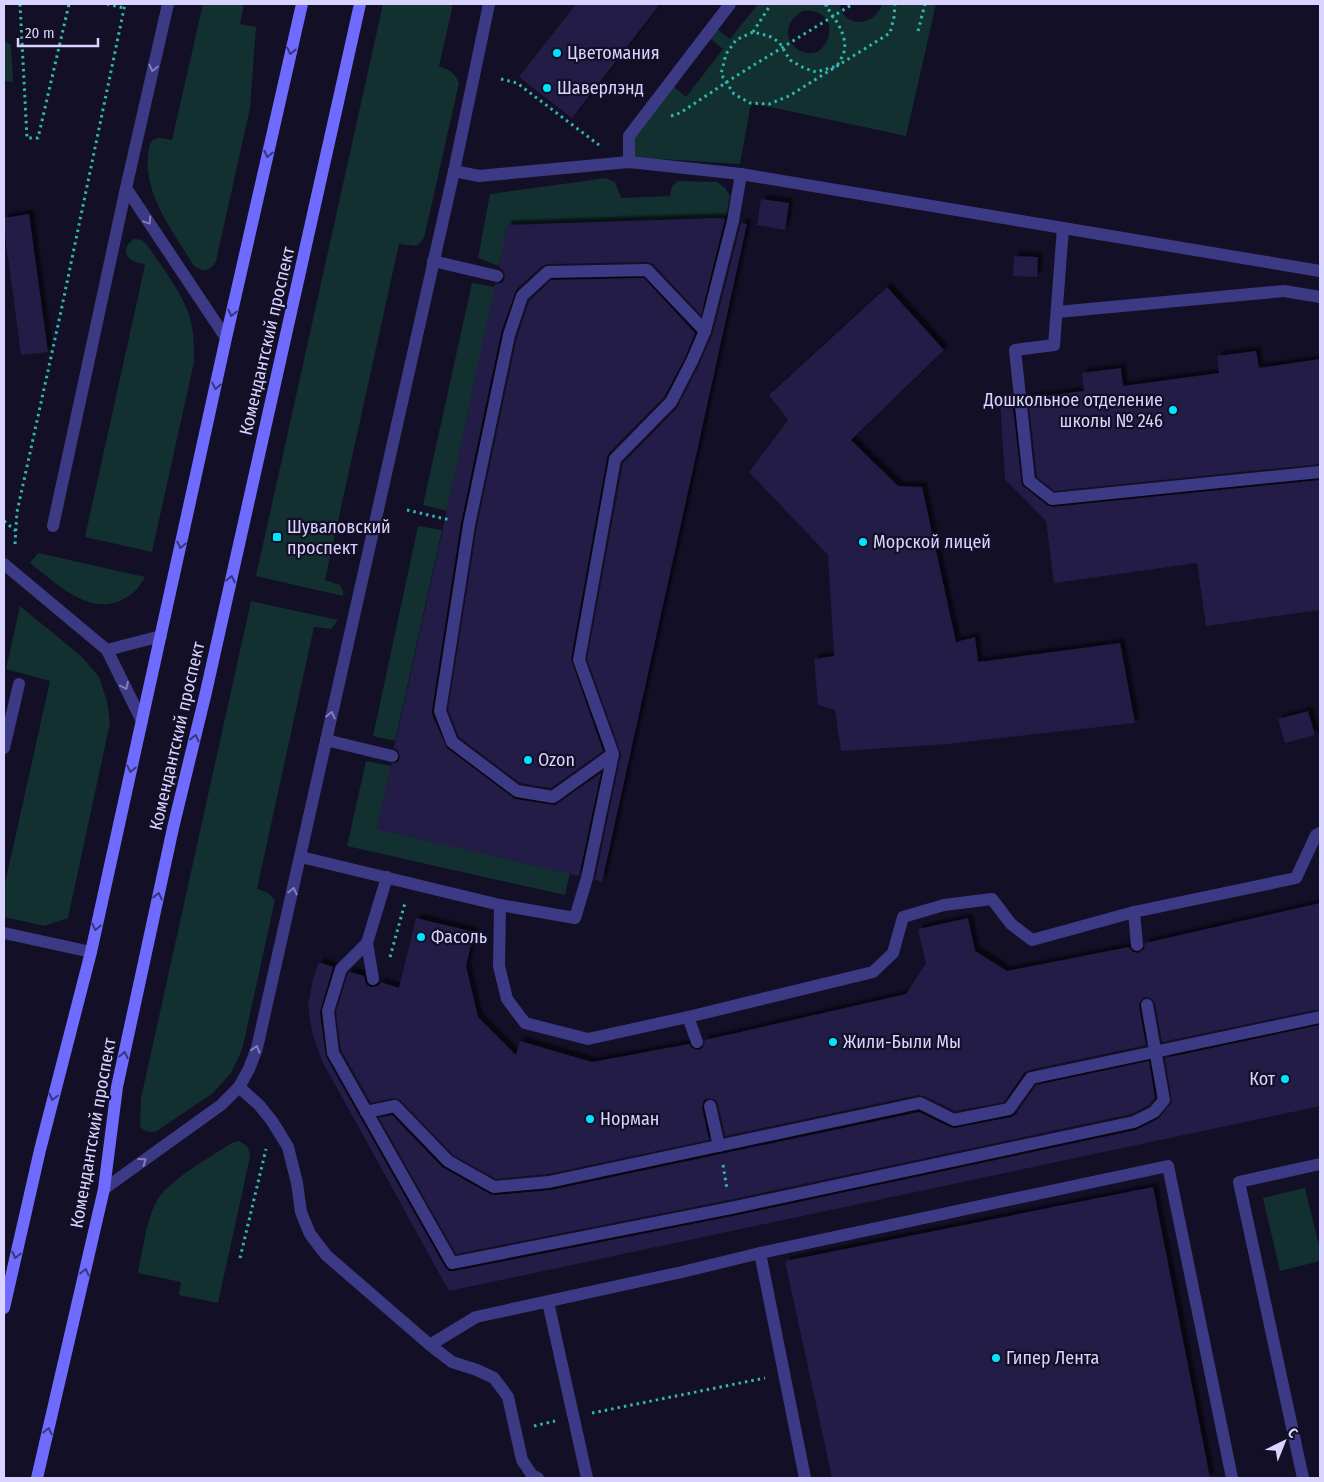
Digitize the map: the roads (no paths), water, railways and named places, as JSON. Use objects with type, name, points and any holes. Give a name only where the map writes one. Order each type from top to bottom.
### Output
[{"type":"main road","points":[[4,1308],[40,1150],[91,952],[226,338],[302,4]]},
{"type":"main road","name":"Комендантский проспект","points":[[37,1478],[104,1189],[117,1087],[173,828],[206,692],[360,4]]},
{"type":"street","points":[[53,526],[168,4]]},
{"type":"street","points":[[104,1189],[221,1105],[239,1087],[249,1069],[257,1048],[454,171],[489,4]]},
{"type":"street","points":[[629,162],[629,136],[730,4]]},
{"type":"street","points":[[454,171],[479,176],[629,162],[741,174],[1320,271]]},
{"type":"street","points":[[301,857],[500,905],[576,918],[587,878],[613,754],[579,660],[616,459],[671,402],[692,361],[705,331],[733,221],[741,174]]},
{"type":"street","points":[[126,188],[226,338]]},
{"type":"street","points":[[1063,228],[1054,346],[1015,350],[1029,481],[1052,500],[1320,472]]},
{"type":"street","points":[[433,261],[497,276]]},
{"type":"street","points":[[613,754],[553,797],[517,791],[452,742],[440,711],[469,525],[509,335],[522,296],[548,272],[647,270],[705,331]]},
{"type":"street","points":[[1057,312],[1284,291],[1320,297]]},
{"type":"street","points":[[4,564],[107,650],[142,721]]},
{"type":"street","points":[[107,650],[161,636]]},
{"type":"street","points":[[4,748],[19,684]]},
{"type":"street","points":[[326,740],[392,756]]},
{"type":"street","points":[[500,905],[499,966],[508,999],[525,1023],[588,1039],[873,972],[894,953],[903,917],[944,905],[992,899],[1011,924],[1032,940],[1134,912],[1296,878],[1316,835],[1320,833]]},
{"type":"street","points":[[373,979],[367,943],[387,878]]},
{"type":"street","points":[[1134,912],[1136,945]]},
{"type":"street","points":[[4,933],[91,952]]},
{"type":"street","points":[[367,943],[341,969],[328,1011],[333,1053],[452,1263],[721,1210],[1134,1122],[1154,1112],[1164,1100],[1147,1005]]},
{"type":"street","points":[[688,1017],[697,1042]]},
{"type":"street","points":[[366,1112],[395,1106],[448,1162],[494,1187],[549,1182],[920,1103],[954,1120],[1009,1108],[1031,1078],[1320,1017]]},
{"type":"street","points":[[239,1087],[268,1116],[288,1147],[301,1212],[310,1234],[326,1255],[452,1362],[494,1378],[508,1397],[522,1460],[532,1475],[538,1478]]},
{"type":"street","points":[[710,1106],[719,1146]]},
{"type":"street","points":[[1303,1478],[1239,1182],[1320,1164]]},
{"type":"street","points":[[430,1345],[476,1317],[1168,1166],[1232,1478]]},
{"type":"street","points":[[760,1254],[805,1478]]},
{"type":"street","points":[[548,1302],[587,1478]]},
{"type":"place","name":"Цветомания","points":[[557,53]]},
{"type":"place","name":"Шаверлэнд","points":[[547,88]]},
{"type":"place","name":"Дошкольное отделение школы № 246","points":[[1173,410]]},
{"type":"place","name":"Шуваловский проспект","points":[[277,537]]},
{"type":"place","name":"Морской лицей","points":[[863,542]]},
{"type":"place","name":"Ozon","points":[[528,760]]},
{"type":"place","name":"Фасоль","points":[[421,937]]},
{"type":"place","name":"Жили-Были Мы","points":[[833,1042]]},
{"type":"place","name":"Кот","points":[[1285,1079]]},
{"type":"place","name":"Норман","points":[[590,1119]]},
{"type":"place","name":"Гипер Лента","points":[[996,1358]]}]
